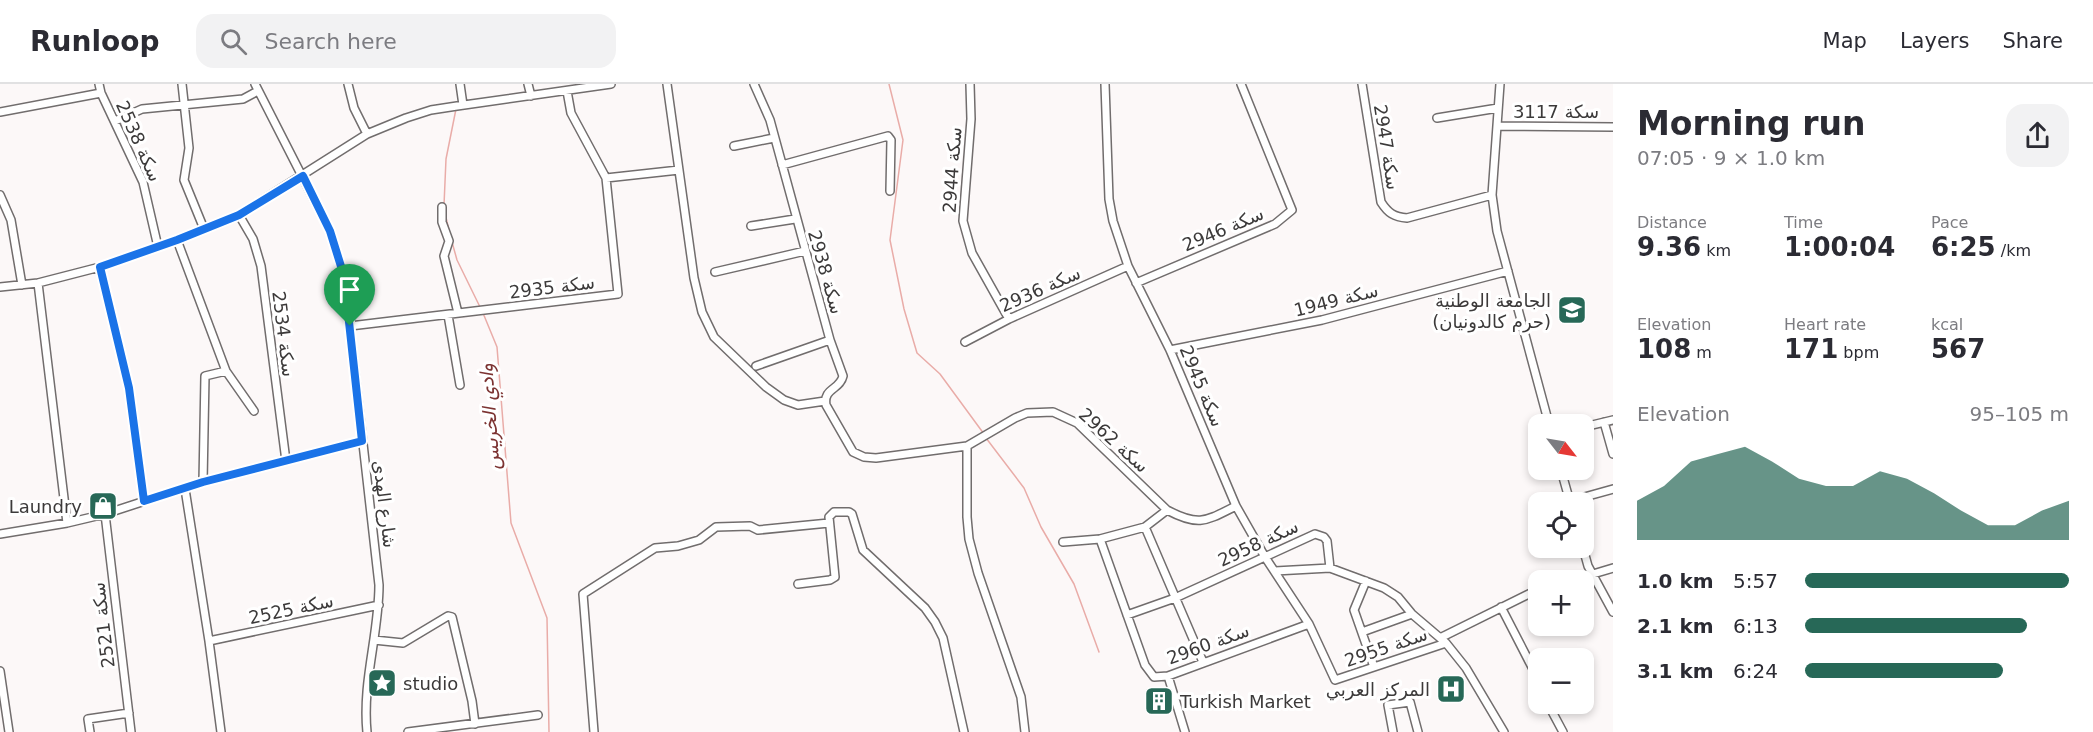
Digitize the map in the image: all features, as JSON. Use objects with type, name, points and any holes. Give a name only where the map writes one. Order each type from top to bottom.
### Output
[{"type":"street","name":"سكة 2538","points":[[99,84],[101,93],[143,182],[158,247]]},
{"type":"street","points":[[182,84],[189,148],[184,180],[204,229]]},
{"type":"street","points":[[348,84],[354,108],[367,134]]},
{"type":"street","points":[[459,84],[463,105]]},
{"type":"street","points":[[528,84],[531,96]]},
{"type":"street","points":[[0,287],[38,283],[100,267],[239,215],[367,134],[406,118],[431,110],[611,84]]},
{"type":"street","points":[[667,84],[694,278],[702,312],[714,337],[766,387],[784,400],[798,405],[825,401]]},
{"type":"street","name":"سكة 2938","points":[[754,84],[770,120],[795,219],[830,340],[843,376],[839,385],[827,392],[825,401]]},
{"type":"street","name":"سكة 2944","points":[[970,84],[971,119],[963,221],[972,253],[1009,319]]},
{"type":"street","name":"سكة 2945","points":[[1105,84],[1109,200],[1128,266],[1170,350],[1236,506],[1265,557],[1309,624],[1335,680]]},
{"type":"street","name":"سكة 2946","points":[[1136,283],[1275,224],[1292,210],[1241,84]]},
{"type":"street","name":"سكة 2947","points":[[1362,84],[1381,202],[1387,212],[1395,217],[1407,218],[1492,195]]},
{"type":"street","points":[[1500,84],[1492,195],[1497,231],[1546,414]]},
{"type":"street","points":[[115,121],[141,109],[243,99],[257,87]]},
{"type":"street","name":"شارع الهدى","points":[[257,87],[330,231],[344,276],[378,562],[379,605],[364,708],[367,732]]},
{"type":"street","name":"سكة 2935","points":[[350,326],[618,294],[606,178],[571,113],[567,91]]},
{"type":"street","points":[[0,112],[101,93]]},
{"type":"street","points":[[1437,118],[1498,108]]},
{"type":"street","name":"سكة 3117","points":[[1498,126],[1613,127]]},
{"type":"street","points":[[782,165],[888,136],[891,140],[890,191]]},
{"type":"street","points":[[734,146],[774,138]]},
{"type":"street","points":[[606,178],[679,170]]},
{"type":"street","points":[[0,195],[11,220],[22,285]]},
{"type":"street","points":[[442,207],[442,222],[449,241],[444,256],[458,313]]},
{"type":"street","name":"سكة 2534","points":[[239,215],[253,239],[261,266],[286,461]]},
{"type":"street","points":[[751,226],[795,219]]},
{"type":"street","points":[[177,240],[226,371],[254,411]]},
{"type":"street","points":[[715,272],[805,251]]},
{"type":"street","name":"سكة 2936","points":[[965,342],[1009,319],[1128,266]]},
{"type":"street","points":[[100,267],[129,388],[144,501]]},
{"type":"street","name":"سكة 1949","points":[[1170,350],[1323,320],[1508,271]]},
{"type":"street","points":[[38,283],[67,523]]},
{"type":"street","points":[[448,315],[460,385]]},
{"type":"street","points":[[756,366],[830,340]]},
{"type":"street","points":[[203,482],[205,376],[226,371]]},
{"type":"street","name":"سكة 2962","points":[[825,401],[850,447],[857,455],[876,458],[967,446],[1027,413],[1053,412],[1077,423],[1167,510],[1180,517],[1200,521],[1236,506]]},
{"type":"street","points":[[1594,424],[1613,420]]},
{"type":"street","points":[[1604,422],[1613,454]]},
{"type":"street","points":[[0,534],[105,514],[203,482],[362,441]]},
{"type":"street","points":[[967,446],[969,539],[978,573],[1021,697],[1025,732]]},
{"type":"street","points":[[185,489],[221,732]]},
{"type":"street","points":[[1594,495],[1613,489]]},
{"type":"street","points":[[1063,542],[1100,539],[1145,527],[1167,510]]},
{"type":"street","points":[[798,584],[830,580],[835,577],[829,517],[834,512],[852,514],[863,550],[925,608],[935,622],[943,638],[964,732]]},
{"type":"street","name":"سكة 2521","points":[[105,514],[131,732]]},
{"type":"street","points":[[594,732],[583,594],[655,548],[678,546],[699,540],[716,527],[750,526],[758,530],[829,523]]},
{"type":"street","points":[[1145,527],[1203,662]]},
{"type":"street","name":"سكة 2958","points":[[1127,615],[1175,598],[1315,534],[1320,534],[1327,541],[1330,568]]},
{"type":"street","name":"سكة 2960","points":[[1100,539],[1145,664],[1154,677],[1168,676],[1309,624]]},
{"type":"street","name":"سكة 2955","points":[[1275,571],[1330,568],[1384,588],[1398,597],[1412,614],[1443,641],[1466,668],[1504,732]]},
{"type":"street","points":[[1594,574],[1613,568]]},
{"type":"street","points":[[1594,576],[1613,612]]},
{"type":"street","points":[[1366,581],[1354,610],[1374,667]]},
{"type":"street","points":[[1443,641],[1528,594]]},
{"type":"street","name":"سكة 2525","points":[[209,642],[379,605]]},
{"type":"street","points":[[1501,608],[1528,660]]},
{"type":"street","points":[[1362,632],[1412,614]]},
{"type":"street","points":[[374,640],[403,643],[448,616],[452,617],[472,700],[475,724]]},
{"type":"street","name":"سكة 2955","points":[[1335,680],[1443,641]]},
{"type":"street","points":[[0,671],[9,732]]},
{"type":"street","points":[[1168,676],[1185,732]]},
{"type":"street","points":[[1393,732],[1388,705],[1410,702],[1418,732]]},
{"type":"street","points":[[90,732],[88,719],[129,713]]},
{"type":"street","points":[[1553,714],[1563,732]]},
{"type":"street","points":[[408,732],[538,715]]},
{"type":"waterway","points":[[889,84],[903,140],[890,240],[904,309],[917,353],[940,374],[984,434]]},
{"type":"waterway","name":"وادي الخريس","points":[[444,205],[446,159],[456,109]]},
{"type":"waterway","name":"وادي الخريس","points":[[445,213],[450,235]]},
{"type":"waterway","name":"وادي الخريس","points":[[452,242],[457,260],[480,307]]},
{"type":"waterway","name":"وادي الخريس","points":[[483,313],[497,347],[511,523],[547,618],[549,732]]},
{"type":"waterway","points":[[986,438],[1024,488],[1041,527],[1074,584],[1099,652]]},
{"type":"place","name":"الجامعة الوطنية (حرم كالدونيان)","points":[[1572,310]]},
{"type":"place","name":"Laundry","points":[[103,506]]},
{"type":"place","name":"studio","points":[[382,683]]},
{"type":"place","name":"المركز العربي","points":[[1451,689]]},
{"type":"place","name":"Turkish Market","points":[[1159,701]]},
{"type":"route","points":[[303,176],[330,231],[338,254],[344,276],[350,326],[362,441],[203,482],[144,501],[129,388],[100,267],[239,215],[303,176]]}]
